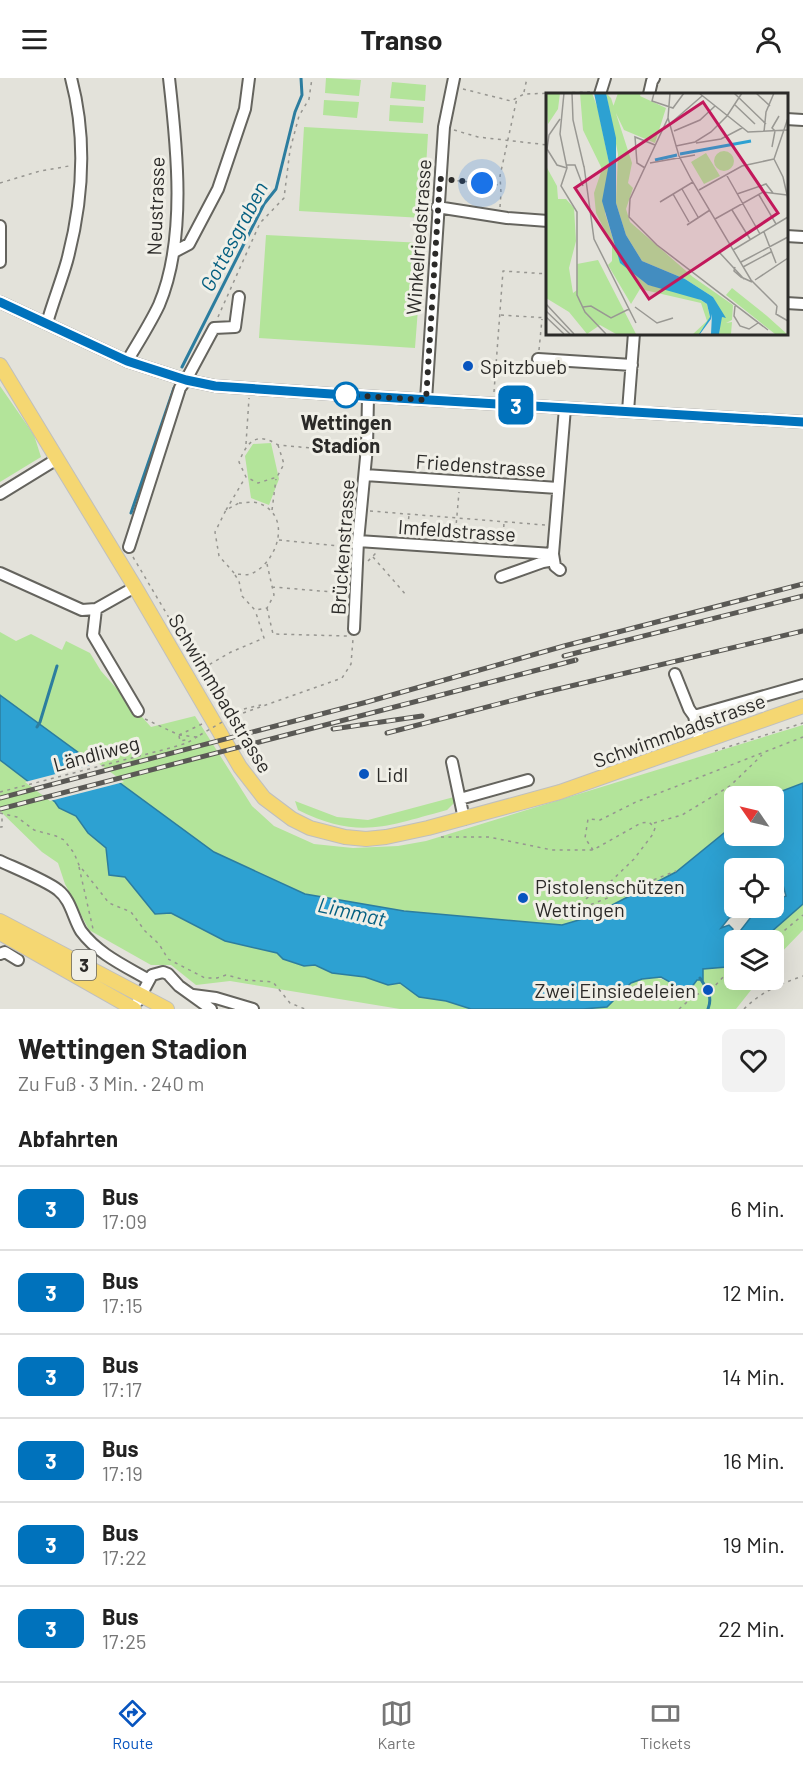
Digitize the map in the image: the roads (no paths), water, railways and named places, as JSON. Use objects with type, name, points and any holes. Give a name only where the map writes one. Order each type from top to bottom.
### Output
[{"type":"main road","name":"Schwimmbadstrasse","points":[[0,365],[135,587],[240,767],[252,784],[278,809],[310,828],[345,837],[386,837],[428,828],[560,792],[704,748],[803,706]]},
{"type":"main road","name":"3","points":[[0,921],[167,1009]]},
{"type":"main road","name":"3","points":[[0,933],[134,1009]]},
{"type":"street","points":[[47,323],[67,261],[78,209],[81,164],[77,100],[71,78]]},
{"type":"street","name":"Neustrasse","points":[[127,361],[159,305],[174,252],[177,194],[176,136],[169,78]]},
{"type":"street","points":[[174,252],[189,244],[218,189],[245,109],[249,78]]},
{"type":"street","points":[[600,93],[605,78]]},
{"type":"street","points":[[649,93],[654,78]]},
{"type":"street","name":"Winkelriedstrasse","points":[[426,400],[444,127],[456,83]]},
{"type":"street","points":[[788,119],[803,120]]},
{"type":"street","points":[[437,207],[498,217],[546,221]]},
{"type":"street","points":[[0,226],[0,262]]},
{"type":"street","points":[[788,236],[803,237]]},
{"type":"street","points":[[129,549],[180,388],[214,328],[235,327],[239,297]]},
{"type":"street","points":[[0,302],[127,361],[186,380],[215,386],[803,422]]},
{"type":"street","points":[[788,303],[803,304]]},
{"type":"street","points":[[628,411],[634,334]]},
{"type":"street","points":[[538,359],[632,365]]},
{"type":"street","name":"Brückenstrasse","points":[[353,632],[358,544],[367,453],[368,396]]},
{"type":"street","points":[[501,577],[543,562],[556,561],[555,526],[565,408]]},
{"type":"street","points":[[0,494],[57,459]]},
{"type":"street","name":"Friedenstrasse","points":[[365,475],[558,488]]},
{"type":"street","name":"Imfeldstrasse","points":[[358,544],[406,544],[502,551],[556,561]]},
{"type":"street","points":[[0,573],[82,610],[96,609],[135,587]]},
{"type":"street","points":[[96,609],[93,635],[138,711]]},
{"type":"street","points":[[675,674],[688,709],[694,716],[704,748]]},
{"type":"street","points":[[694,716],[803,686]]},
{"type":"street","points":[[452,762],[464,819]]},
{"type":"street","points":[[460,799],[528,780]]},
{"type":"street","points":[[0,861],[59,891],[68,902],[81,931],[93,944],[116,961],[149,980]]},
{"type":"street","points":[[0,954],[5,952],[18,960]]},
{"type":"street","points":[[134,1009],[149,980],[157,972],[168,974],[189,995],[210,1009]]},
{"type":"street","points":[[189,995],[216,998],[253,1009]]},
{"type":"water","name":"Limmat","points":[[0,695],[214,852],[305,894],[404,911],[562,925],[589,917],[676,872],[724,833],[724,846],[784,846],[784,790],[803,783],[803,904],[773,930],[741,930],[750,918],[784,918],[784,897],[786,896],[784,858],[724,858],[724,918],[729,918],[721,928],[729,925],[733,929],[724,930],[724,967],[703,969],[703,980],[697,980],[691,988],[677,986],[661,977],[631,983],[607,1007],[471,1009],[446,1001],[419,997],[400,983],[388,985],[365,977],[332,973],[315,965],[304,966],[283,959],[277,953],[225,941],[171,913],[155,914],[125,877],[109,875],[106,848],[88,833],[76,816],[59,808],[55,802],[0,760]]},
{"type":"waterway","name":"Gottesgraben","points":[[182,367],[264,204],[276,189],[295,112],[302,95],[301,78]]},
{"type":"waterway","name":"Gottesgraben","points":[[131,513],[174,388]]},
{"type":"waterway","name":"Gottesgraben","points":[[37,727],[57,666]]},
{"type":"waterway","points":[[700,978],[710,996],[708,1009]]},
{"type":"railway","points":[[0,798],[803,584]]},
{"type":"railway","points":[[564,656],[803,596]]},
{"type":"railway","points":[[387,733],[537,694],[803,631]]},
{"type":"railway","points":[[0,809],[576,660]]},
{"type":"railway","points":[[333,729],[422,716]]},
{"type":"place","name":"Spitzbueb","points":[[468,366]]},
{"type":"place","name":"Wettingen Stadion","points":[[346,395]]},
{"type":"place","name":"Lidl","points":[[364,774]]},
{"type":"place","name":"Pistolenschützen Wettingen","points":[[523,898]]},
{"type":"place","name":"Zwei Einsiedeleien","points":[[708,990]]}]
